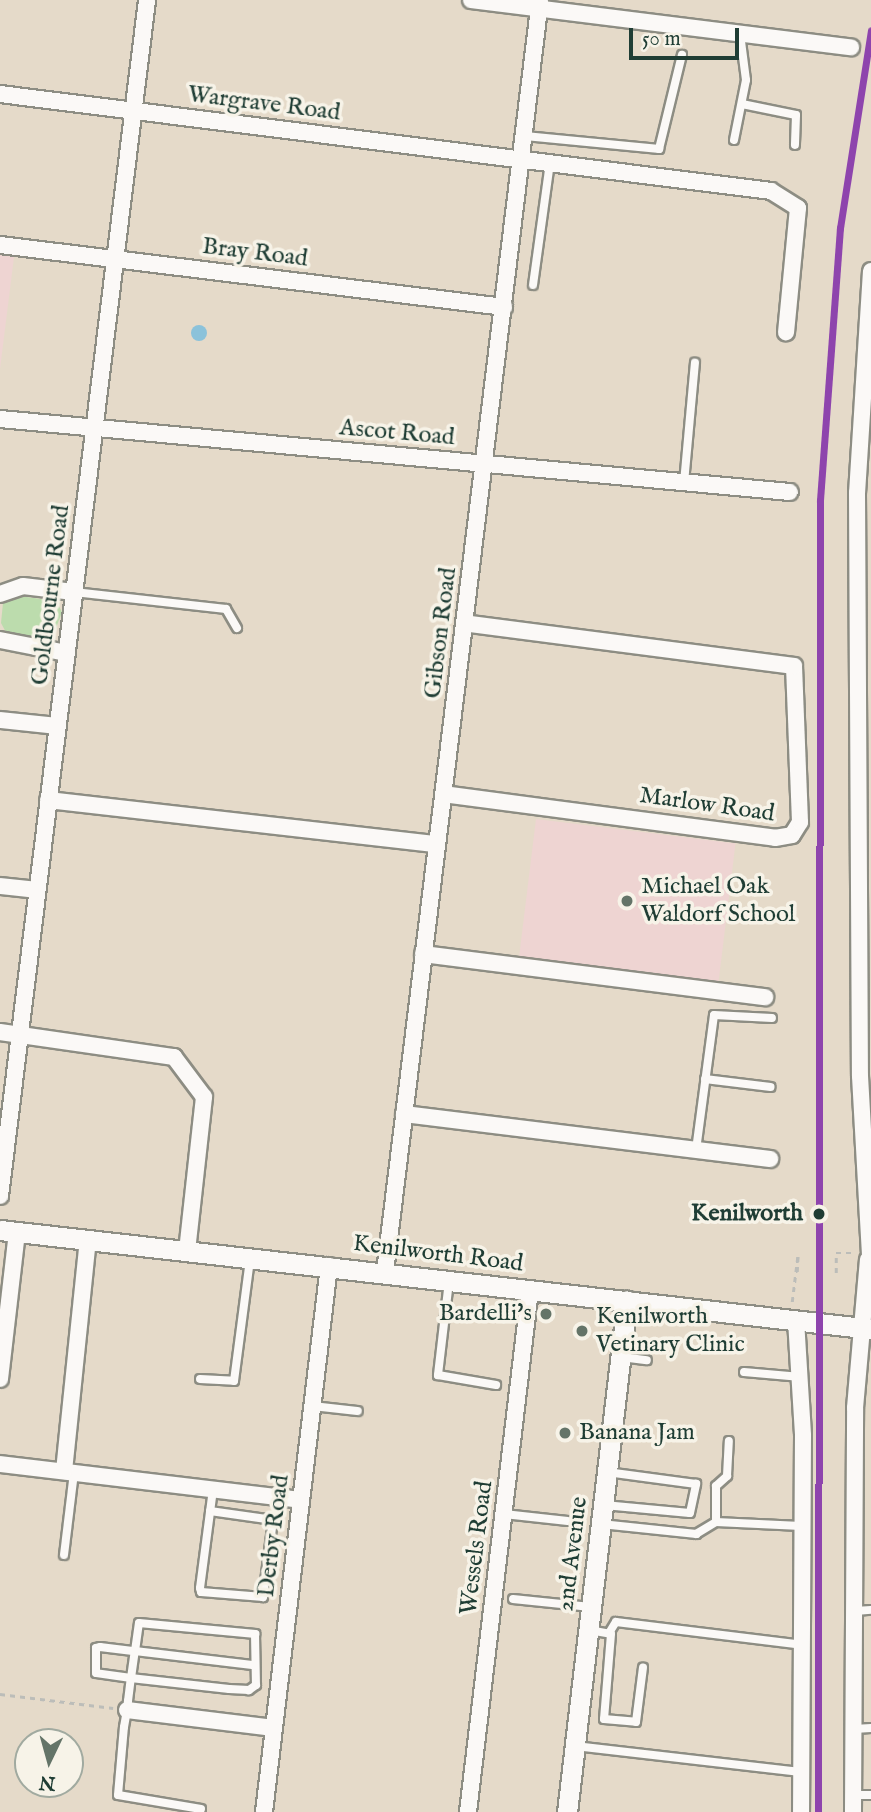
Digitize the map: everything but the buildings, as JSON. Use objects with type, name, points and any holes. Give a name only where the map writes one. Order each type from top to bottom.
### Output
[{"type":"street","name":"Goldbourne Road","points":[[0,1196],[147,0]]},
{"type":"street","points":[[471,0],[539,4],[740,34],[851,47]]},
{"type":"street","name":"Gibson Road","points":[[385,1272],[539,4]]},
{"type":"street","name":"Wargrave Road","points":[[0,94],[771,191],[792,200],[798,208],[786,332]]},
{"type":"street","name":"Bray Road","points":[[0,245],[504,307]]},
{"type":"street","points":[[853,1812],[854,1729],[863,1611],[858,1380],[867,1329],[864,494],[871,271]]},
{"type":"street","name":"Ascot Road","points":[[0,419],[790,492]]},
{"type":"street","points":[[0,594],[23,586],[74,592]]},
{"type":"street","name":"Marlow Road","points":[[443,794],[785,839],[800,822],[794,666],[465,623]]},
{"type":"street","points":[[0,640],[66,653]]},
{"type":"street","points":[[0,720],[57,726]]},
{"type":"street","points":[[48,800],[437,844]]},
{"type":"street","points":[[0,886],[37,890]]},
{"type":"street","points":[[423,954],[765,997]]},
{"type":"street","points":[[0,1032],[165,1051],[201,1091],[187,1251]]},
{"type":"street","points":[[404,1114],[770,1159]]},
{"type":"street","points":[[0,1379],[8,1231]]},
{"type":"street","name":"Kenilworth Road","points":[[8,1231],[627,1301],[794,1315],[867,1329]]},
{"type":"street","points":[[69,1472],[88,1240]]},
{"type":"street","name":"Derby Road","points":[[264,1812],[329,1266]]},
{"type":"street","name":"Wessels Road","points":[[468,1812],[530,1290]]},
{"type":"street","name":"2nd Avenue","points":[[567,1812],[627,1301]]},
{"type":"street","points":[[794,1315],[801,1377],[801,1812]]},
{"type":"street","points":[[858,1380],[871,1360]]},
{"type":"street","points":[[0,1464],[301,1500]]},
{"type":"street","points":[[127,1710],[274,1728]]},
{"type":"lane","points":[[734,140],[742,104],[740,34]]},
{"type":"lane","points":[[524,136],[659,149],[682,55]]},
{"type":"lane","points":[[742,104],[796,115],[795,145]]},
{"type":"lane","points":[[533,285],[550,163]]},
{"type":"lane","points":[[684,483],[695,363]]},
{"type":"lane","points":[[74,592],[226,609],[237,628]]},
{"type":"lane","points":[[696,1150],[714,1015],[772,1018]]},
{"type":"lane","points":[[705,1079],[771,1087]]},
{"type":"lane","points":[[200,1379],[234,1381],[250,1258]]},
{"type":"lane","points":[[449,1280],[438,1375],[496,1385]]},
{"type":"lane","points":[[621,1357],[647,1360]]},
{"type":"lane","points":[[744,1372],[801,1377]]},
{"type":"lane","points":[[312,1406],[358,1410]]},
{"type":"lane","points":[[716,1522],[716,1486],[727,1476],[729,1441]]},
{"type":"lane","points":[[64,1555],[69,1472]]},
{"type":"lane","points":[[602,1514],[693,1511],[695,1482],[607,1472]]},
{"type":"lane","points":[[210,1511],[273,1520],[263,1597],[201,1592],[210,1511],[213,1489]]},
{"type":"lane","points":[[504,1514],[568,1521]]},
{"type":"lane","points":[[602,1514],[695,1534],[716,1522],[801,1526]]},
{"type":"lane","points":[[513,1599],[591,1607]]},
{"type":"lane","points":[[201,1809],[119,1798],[131,1678],[135,1651],[142,1620],[249,1632],[256,1636],[252,1665],[256,1685],[249,1690],[131,1678],[93,1669],[97,1647],[135,1651],[252,1665]]},
{"type":"lane","points":[[643,1667],[636,1722],[604,1719],[609,1633],[616,1622],[802,1645]]},
{"type":"lane","points":[[589,1630],[609,1633]]},
{"type":"lane","points":[[854,1729],[871,1728]]},
{"type":"lane","points":[[575,1746],[801,1772]]},
{"type":"lane","points":[[853,1795],[871,1795]]},
{"type":"path","points":[[794,1315],[796,1253],[797,1272]]},
{"type":"path","points":[[836,1273],[836,1253],[866,1255]]},
{"type":"path","points":[[0,1694],[127,1710]]},
{"type":"shaded area","points":[[0,255],[14,257],[0,369]]},
{"type":"shaded area","name":"Michael Oak Waldorf School","points":[[536,819],[736,843],[718,983],[519,959]]},
{"type":"green space","points":[[12,595],[56,601],[62,612],[51,641],[8,636],[1,623],[3,603]]},
{"type":"water","points":[[196,325],[202,325],[207,333],[205,339],[196,341],[191,336],[191,330]]},
{"type":"transit line","points":[[818,1812],[820,500],[840,228],[871,30]]},
{"type":"place","name":"Michael Oak Waldorf School","points":[[627,901]]},
{"type":"place","name":"Kenilworth","points":[[819,1214]]},
{"type":"place","name":"Bardelli's","points":[[546,1314]]},
{"type":"place","name":"Kenilworth Vetinary Clinic","points":[[582,1331]]},
{"type":"place","name":"Banana Jam","points":[[565,1433]]}]
